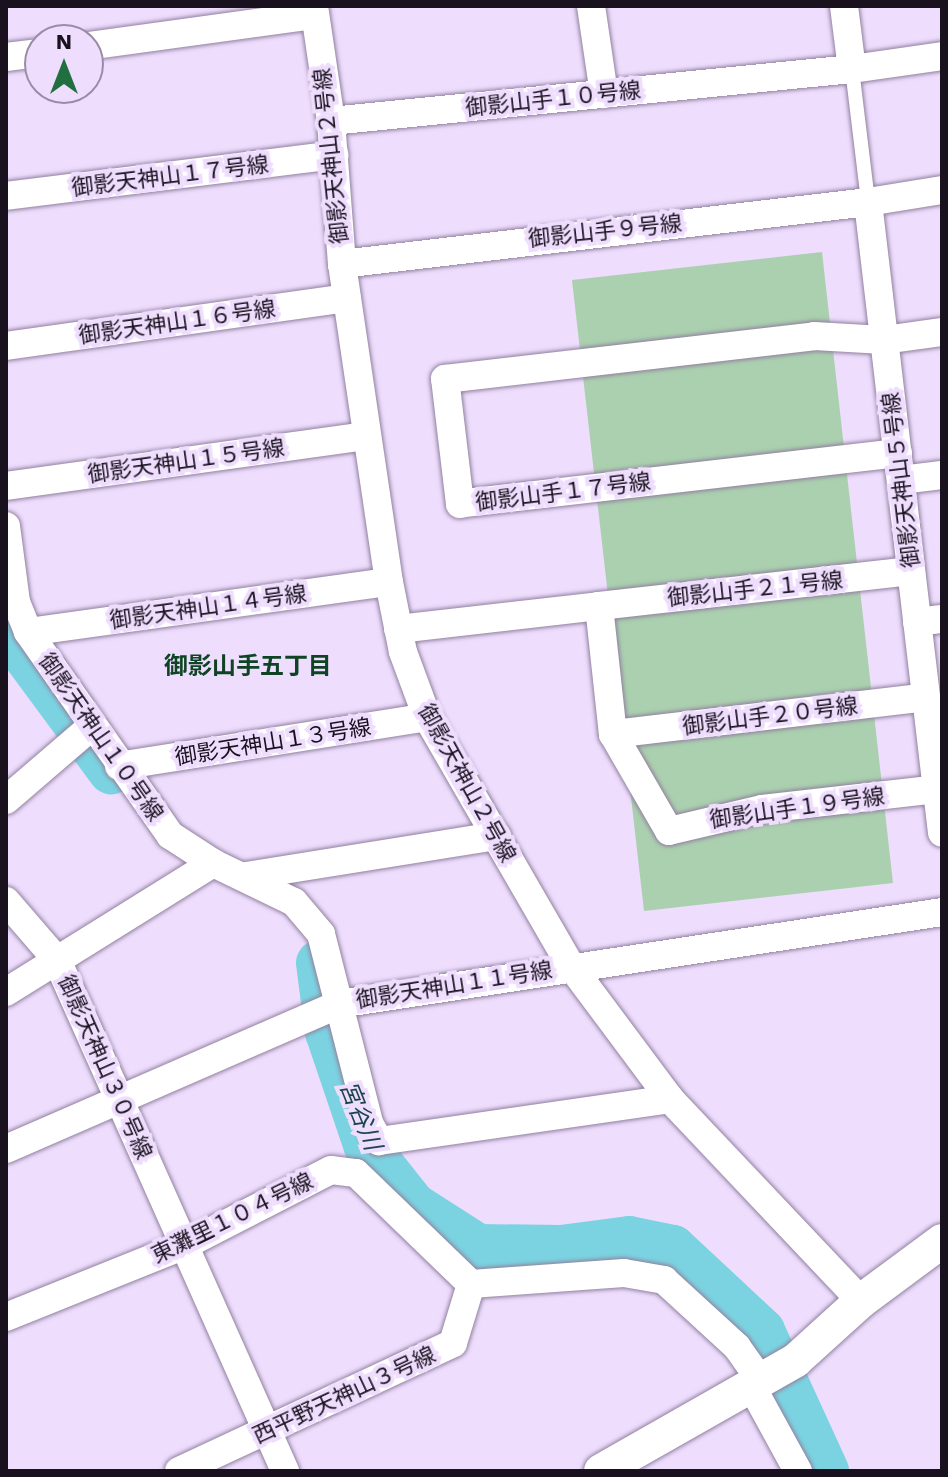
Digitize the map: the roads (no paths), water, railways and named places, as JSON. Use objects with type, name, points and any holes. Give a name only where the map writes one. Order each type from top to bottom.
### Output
[{"type":"street","points":[[591,6],[604,94]]},
{"type":"street","points":[[844,6],[852,69]]},
{"type":"street","points":[[104,44],[315,11]]},
{"type":"street","name":"御影天神山２号線","points":[[315,11],[331,121],[342,264],[389,582],[398,629],[427,717],[571,966],[670,1099],[861,1301]]},
{"type":"street","name":"御影山手１０号線","points":[[331,121],[604,94],[774,73],[852,69],[942,56]]},
{"type":"street","name":"御影天神山１７号線","points":[[6,196],[334,155]]},
{"type":"street","points":[[868,202],[942,190]]},
{"type":"street","name":"御影山手９号線","points":[[342,264],[868,202]]},
{"type":"street","name":"御影天神山５号線","points":[[868,202],[911,571],[930,620],[926,697],[938,759],[937,789],[942,833]]},
{"type":"street","name":"御影天神山１６号線","points":[[6,346],[347,298]]},
{"type":"street","points":[[884,340],[942,332]]},
{"type":"street","name":"御影山手１７号線","points":[[884,340],[814,336],[445,379],[460,504],[899,466]]},
{"type":"street","name":"御影天神山１５号線","points":[[6,486],[366,436]]},
{"type":"street","points":[[899,466],[942,475]]},
{"type":"street","name":"御影天神山１０号線","points":[[6,526],[12,605],[83,734],[119,766],[170,835],[205,868],[246,876],[294,902],[321,934],[369,1123],[379,1141],[670,1099]]},
{"type":"street","name":"御影山手２１号線","points":[[599,606],[911,571]]},
{"type":"street","name":"御影天神山１４号線","points":[[28,632],[389,582]]},
{"type":"street","points":[[398,629],[599,606]]},
{"type":"street","name":"御影山手１９号線","points":[[599,606],[613,734],[669,831],[762,809],[937,789]]},
{"type":"street","name":"御影山手２０号線","points":[[613,734],[926,697]]},
{"type":"street","name":"御影天神山１３号線","points":[[119,766],[427,717]]},
{"type":"street","points":[[6,800],[83,734]]},
{"type":"street","points":[[246,876],[497,836]]},
{"type":"street","points":[[6,992],[205,868]]},
{"type":"street","name":"御影天神山３０号線","points":[[6,901],[57,960],[285,1471]]},
{"type":"street","name":"御影天神山１１号線","points":[[6,1149],[338,1005],[571,966],[942,912]]},
{"type":"street","name":"東灘里１０４号線","points":[[6,1317],[185,1245],[331,1170],[356,1173],[471,1284]]},
{"type":"street","points":[[601,1471],[796,1360],[861,1301],[942,1241]]},
{"type":"street","points":[[471,1284],[624,1273],[664,1280],[737,1347],[798,1471]]},
{"type":"street","name":"西平野天神山３号線","points":[[179,1471],[453,1343],[471,1284]]},
{"type":"lane","points":[[852,69],[868,202]]},
{"type":"waterway","name":"宮谷川","points":[[6,599],[15,641],[111,771]]},
{"type":"waterway","name":"宮谷川","points":[[319,963],[328,1032],[367,1147],[414,1206],[478,1247],[561,1248],[629,1239],[673,1248],[762,1331],[826,1471]]},
{"type":"district","name":"御影山手五丁目","points":[[248,667]]}]
